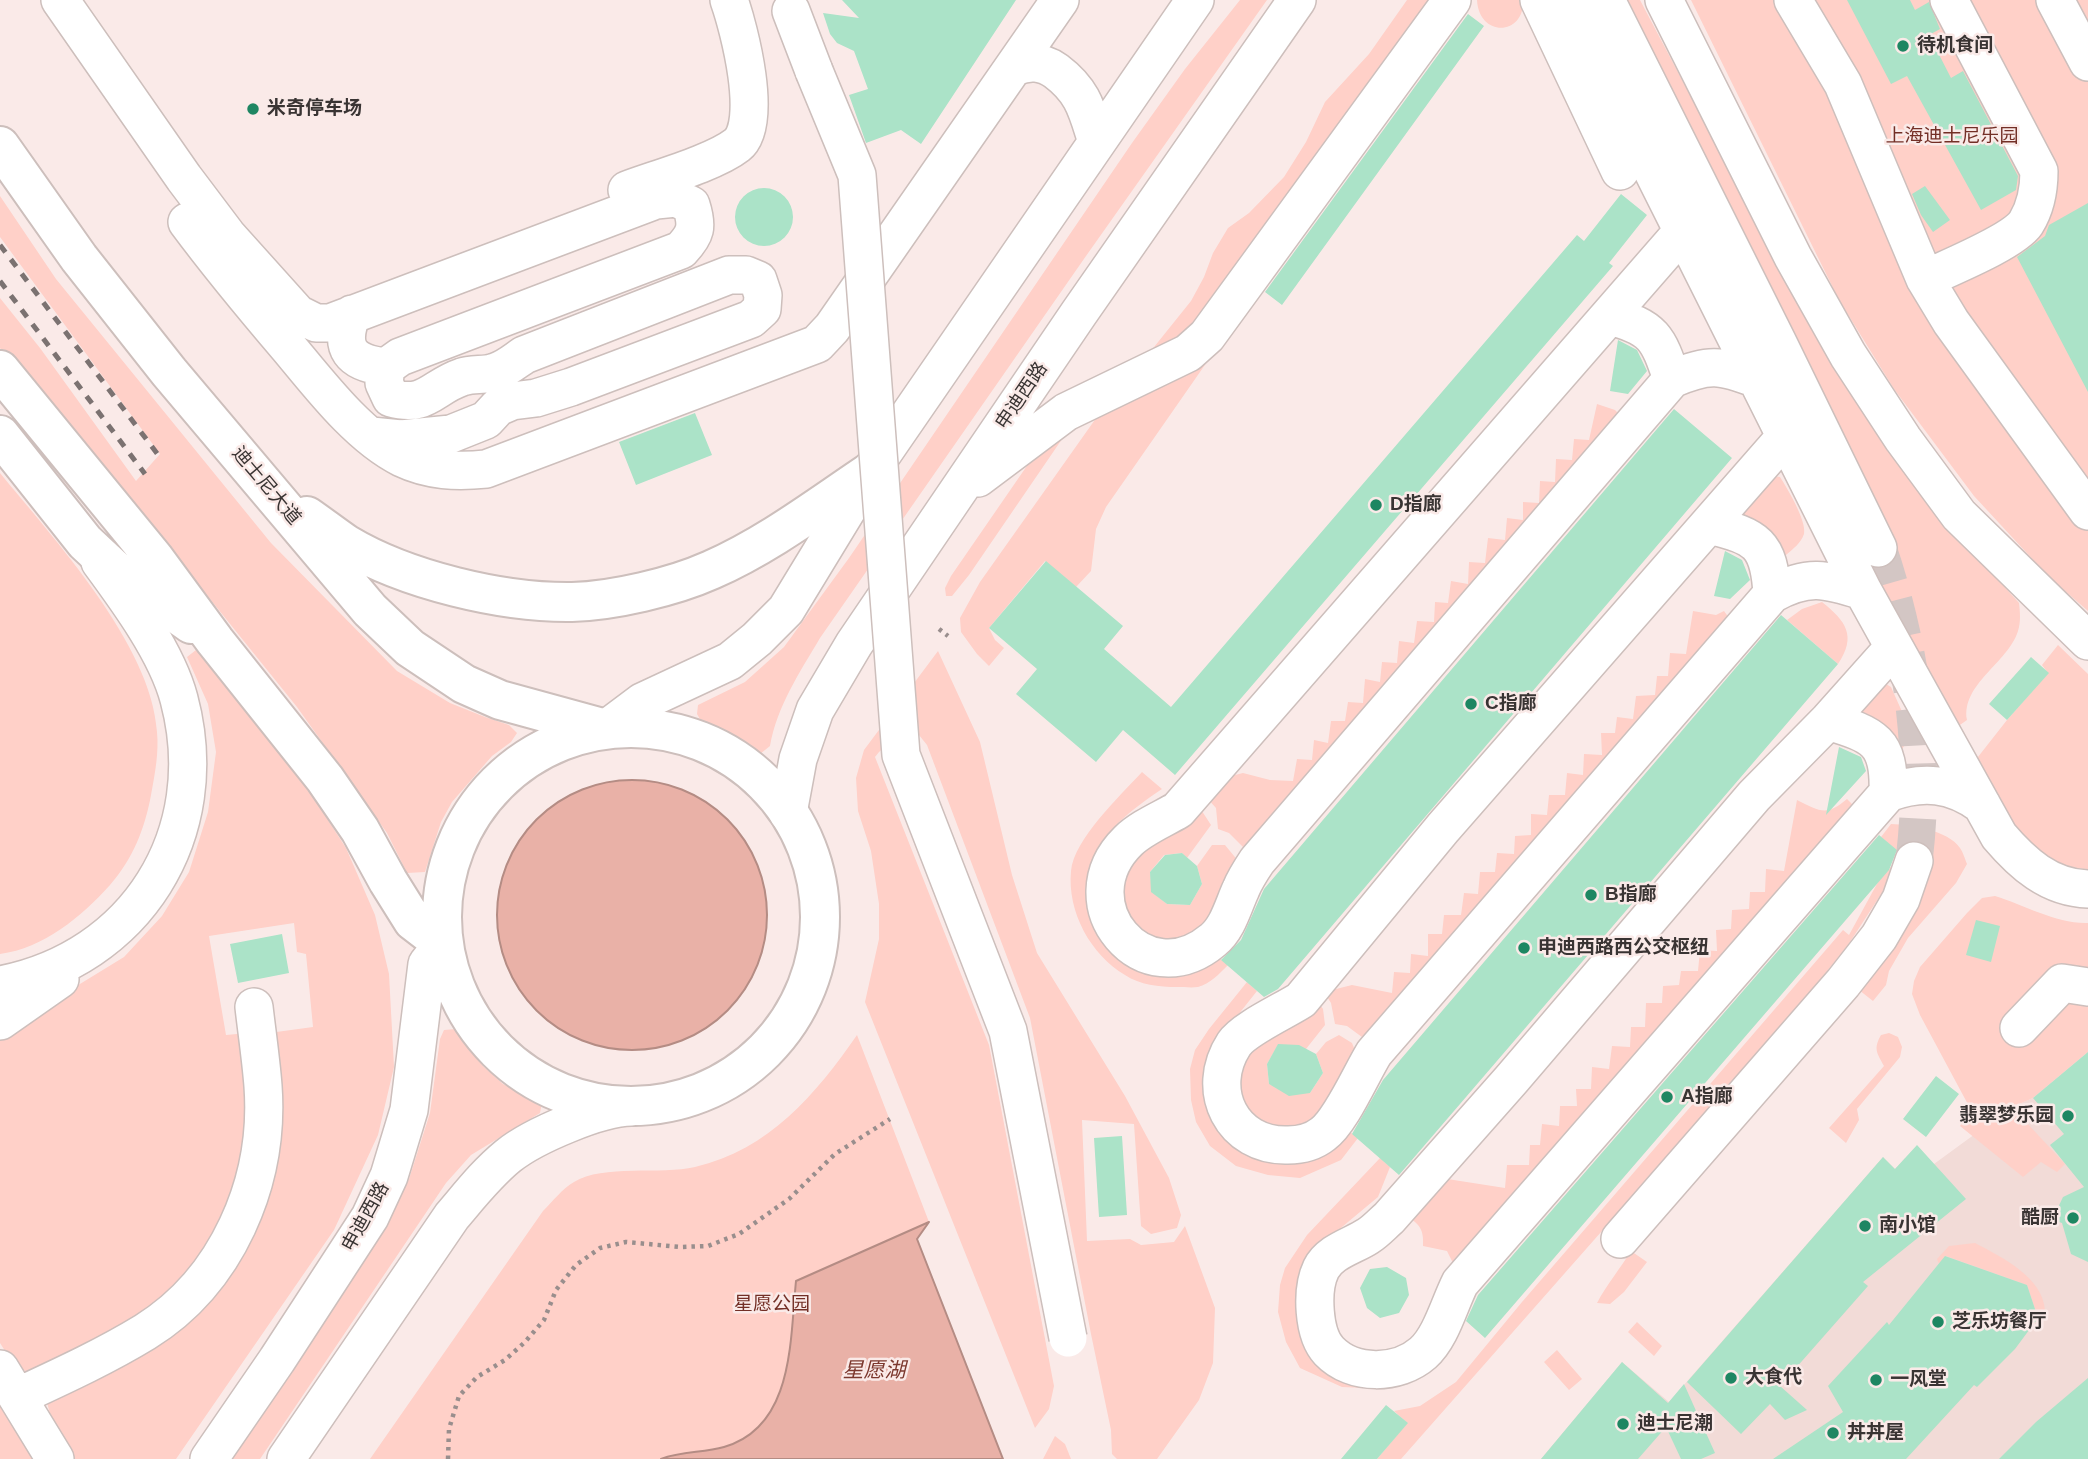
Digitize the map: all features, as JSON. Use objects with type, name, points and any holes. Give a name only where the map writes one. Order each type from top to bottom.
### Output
[{"type":"highway","name":"迪士尼大道","points":[[0,146],[88,269],[169,372],[370,610],[410,649],[464,684],[499,700],[606,729]]},
{"type":"highway","points":[[0,370],[163,569],[215,640],[325,779],[360,830],[413,921],[443,944]]},
{"type":"highway","points":[[0,435],[85,542],[115,570],[215,640]]},
{"type":"highway","points":[[268,488],[348,545],[404,570],[449,586],[508,597],[572,602],[644,593],[711,570],[779,533],[870,472]]},
{"type":"highway","points":[[636,727],[666,730],[723,751],[770,789],[788,813],[806,846],[816,881],[820,918],[816,955],[805,990],[788,1023],[764,1051],[736,1075],[704,1092],[669,1103],[632,1107],[587,1102],[544,1087],[507,1062],[477,1028],[455,988],[443,944],[444,884],[463,828],[500,780],[549,746],[606,729],[636,727]]},
{"type":"street","points":[[33,0],[127,142],[219,265],[331,398],[371,436],[400,457],[421,465],[457,472],[486,469],[817,344],[847,306],[1060,0]]},
{"type":"street","points":[[60,0],[108,72],[205,206],[227,234],[307,318],[330,323],[352,314],[656,200],[676,198],[691,205],[696,220],[693,237],[681,250],[400,357],[386,367],[370,365],[356,359],[347,346],[345,331],[352,314]]},
{"type":"street","points":[[606,729],[642,702],[730,661],[786,610],[870,472],[1195,0]]},
{"type":"street","name":"申迪西路","points":[[788,813],[798,759],[815,710],[854,644],[1079,313],[1297,0]]},
{"type":"street","points":[[1258,58],[1315,0]]},
{"type":"street","points":[[955,495],[1066,412],[1188,353],[1207,336],[1452,0]]},
{"type":"street","points":[[1539,0],[1620,170]]},
{"type":"street","points":[[1567,0],[1863,591],[1998,836],[2019,860],[2034,872],[2050,880],[2088,889]]},
{"type":"street","points":[[1606,0],[1878,548]]},
{"type":"street","points":[[1664,0],[1793,257],[1848,355],[1959,515],[2088,641]]},
{"type":"street","points":[[1793,0],[1843,84],[1925,279],[1951,322],[2088,511]]},
{"type":"street","points":[[1925,279],[2001,242],[2025,226],[2039,194],[2039,171],[1949,0]]},
{"type":"street","points":[[2055,0],[2088,62]]},
{"type":"street","points":[[307,318],[719,155],[739,144],[748,127],[739,6],[799,6],[814,71],[857,175],[901,755],[1008,1031],[1068,1338]]},
{"type":"street","points":[[1014,67],[1026,62],[1039,62],[1072,82],[1086,106],[1097,142]]},
{"type":"street","points":[[1683,231],[1178,810],[1129,840],[1111,863],[1104,888],[1108,910],[1119,936],[1138,952],[1167,958],[1188,955],[1214,939],[1232,913],[1241,888],[1257,861],[1672,379],[1698,368],[1718,366],[1757,379]]},
{"type":"street","points":[[371,436],[401,439],[451,435],[486,420],[498,407],[512,401],[536,398],[571,387],[751,319],[762,309],[763,295],[758,280],[746,275],[729,275],[524,355],[493,374],[478,373],[460,377],[422,399],[406,402],[391,398],[384,383],[386,367]]},
{"type":"street","points":[[1609,316],[1644,328],[1661,346],[1672,379]]},
{"type":"street","points":[[306,369],[307,318]]},
{"type":"street","points":[[1786,436],[1443,828],[1301,1000],[1236,1041],[1223,1064],[1222,1091],[1231,1118],[1248,1136],[1274,1145],[1302,1144],[1324,1133],[1344,1109],[1374,1053],[1772,594],[1793,582],[1812,580],[1839,583],[1863,591]]},
{"type":"street","points":[[1710,525],[1742,534],[1759,546],[1771,567],[1772,594]]},
{"type":"street","points":[[0,1021],[49,987],[114,933],[153,887],[177,835],[187,786],[187,742],[179,698],[142,623],[85,542]]},
{"type":"street","points":[[1894,647],[1828,721],[1754,796],[1520,1070],[1389,1218],[1368,1236],[1344,1247],[1321,1268],[1314,1295],[1317,1325],[1329,1351],[1352,1365],[1380,1371],[1405,1365],[1424,1352],[1438,1334],[1460,1283],[1888,793],[1927,784],[1945,786],[1966,794],[1982,806]]},
{"type":"street","points":[[1828,721],[1863,731],[1882,749],[1888,771],[1888,793]]},
{"type":"street","points":[[1620,1239],[1879,937],[1900,899],[1914,861]]},
{"type":"street","points":[[0,985],[25,981],[68,964],[114,933]]},
{"type":"street","name":"申迪西路","points":[[209,1459],[370,1217],[401,1144],[409,1110],[427,964],[443,944]]},
{"type":"street","points":[[2019,1028],[2063,982],[2088,987]]},
{"type":"street","points":[[55,1459],[9,1383],[107,1354],[147,1331],[178,1307],[209,1275],[231,1241],[248,1204],[259,1165],[263,1128],[264,1088],[254,1007]]},
{"type":"street","points":[[286,1459],[452,1216],[481,1181],[509,1155],[547,1134],[586,1117],[621,1107],[632,1107]]},
{"type":"path","points":[[939,629],[948,636]]},
{"type":"path","points":[[448,1459],[449,1429],[459,1396],[477,1377],[505,1360],[525,1342],[544,1320],[556,1290],[576,1265],[600,1248],[626,1242],[681,1247],[708,1246],[738,1234],[789,1199],[835,1154],[890,1119]]},
{"type":"shaded area","points":[[2088,1052],[2088,1459],[1541,1459],[1622,1362],[1669,1402],[1883,1157],[1895,1169],[1905,1158],[1923,1172],[2012,1107],[2033,1098]]},
{"type":"green space","points":[[1240,0],[1267,0],[820,638],[784,703],[770,746],[760,754],[738,737],[701,721],[697,714],[698,705],[745,682],[784,647],[849,558],[1132,143],[1185,69]]},
{"type":"green space","points":[[1407,0],[1447,0],[1195,332],[1142,362],[1191,301],[1228,228],[1249,213],[1284,177],[1306,142],[1325,102],[1369,54]]},
{"type":"green space","points":[[1477,0],[1523,0],[1522,12],[1517,21],[1502,28],[1485,21]]},
{"type":"green space","points":[[1623,0],[1640,0],[1785,276],[1944,519],[2019,603],[2020,624],[2013,643],[1978,684],[1967,707],[1967,720],[1957,727],[1867,560]]},
{"type":"green space","name":"上海迪士尼乐园","points":[[1691,0],[2088,0],[2088,611],[2049,577],[1974,496],[1894,389],[1839,300]]},
{"type":"green space","points":[[0,196],[56,279],[271,543],[397,671],[450,703],[509,725],[517,733],[511,742],[492,756],[452,802],[441,822],[425,872],[407,873],[387,833],[297,707],[193,578],[127,506],[0,348],[0,298],[40,348],[136,481],[160,454],[0,237]]},
{"type":"green space","points":[[1216,349],[1106,507],[1096,529],[1091,571],[1076,587],[1045,561],[989,628],[995,640],[1004,648],[989,666],[961,632],[960,618],[980,582],[1099,414]]},
{"type":"green space","points":[[1597,404],[1615,410],[1624,419],[1248,852],[1229,833],[1218,829],[1216,808],[1207,798],[1231,776],[1243,773],[1270,780],[1293,781],[1297,759],[1312,760],[1314,740],[1328,743],[1331,721],[1345,721],[1348,702],[1363,703],[1365,679],[1380,682],[1382,662],[1397,663],[1399,641],[1414,643],[1417,621],[1434,622],[1435,602],[1448,603],[1451,581],[1468,584],[1469,562],[1485,563],[1488,538],[1505,540],[1507,518],[1523,520],[1523,502],[1539,503],[1540,481],[1555,482],[1556,459],[1572,460],[1574,439],[1589,440]]},
{"type":"green space","points":[[1071,426],[969,575],[952,596],[946,596],[945,588],[951,576],[1042,444]]},
{"type":"green space","points":[[0,473],[72,561],[119,629],[138,664],[151,699],[157,732],[157,755],[145,819],[137,843],[118,875],[87,908],[61,929],[32,945],[0,954]]},
{"type":"green space","points":[[1773,476],[1780,477],[1800,513],[1804,528],[1803,537],[1797,546],[1786,555],[1779,556],[1737,518]]},
{"type":"green space","points":[[1822,602],[1843,623],[1848,637],[1844,654],[1838,664],[1787,620],[1802,609]]},
{"type":"green space","points":[[1693,611],[1716,615],[1724,611],[1729,618],[1366,1040],[1347,1026],[1335,1024],[1331,1003],[1324,992],[1352,985],[1392,993],[1394,972],[1410,973],[1411,954],[1428,956],[1428,934],[1442,934],[1444,915],[1461,915],[1464,893],[1478,894],[1480,872],[1495,872],[1497,853],[1514,854],[1515,836],[1531,835],[1531,814],[1547,815],[1549,795],[1565,795],[1567,773],[1583,775],[1584,754],[1602,755],[1601,733],[1615,733],[1617,717],[1633,719],[1636,696],[1655,695],[1657,676],[1668,676],[1670,653],[1686,654]]},
{"type":"green space","points":[[2058,645],[2088,674],[2088,869],[2067,866],[2049,858],[2033,846],[2006,815],[1974,762],[2048,673],[2042,665]]},
{"type":"green space","points":[[196,650],[310,792],[346,848],[375,915],[389,974],[394,1067],[378,1135],[334,1230],[176,1459],[68,1459],[56,1439],[47,1402],[58,1388],[116,1359],[176,1319],[205,1292],[247,1232],[267,1175],[273,1089],[269,1033],[313,1027],[306,954],[297,952],[294,923],[209,936],[226,1035],[248,1033],[256,1093],[252,1159],[231,1223],[209,1260],[177,1297],[137,1329],[47,1378],[19,1367],[0,1343],[0,1033],[124,957],[162,916],[189,872],[208,812],[216,752],[208,704],[187,657]]},
{"type":"green space","points":[[938,651],[980,742],[1012,875],[1037,953],[1125,1096],[1169,1178],[1181,1215],[1177,1228],[1151,1234],[1141,1226],[1134,1124],[1082,1120],[1087,1241],[1130,1239],[1141,1245],[1174,1242],[1185,1226],[1215,1308],[1213,1363],[1199,1400],[1157,1459],[1117,1459],[1112,1454],[1111,1430],[1030,1018],[927,745],[919,735],[894,740],[875,757],[989,1045],[1054,1386],[1049,1409],[1035,1428],[865,1002],[879,939],[879,904],[871,851],[858,811],[856,778],[864,750]]},
{"type":"green space","points":[[1881,681],[1891,687],[1912,734],[1902,749],[1896,751],[1852,709]]},
{"type":"green space","points":[[1142,772],[1162,789],[1124,817],[1101,844],[1093,864],[1092,897],[1187,971],[1207,965],[1218,957],[1228,965],[1202,986],[1150,985],[1125,975],[1092,944],[1077,917],[1071,871],[1080,845],[1099,818]]},
{"type":"green space","points":[[1847,799],[1853,805],[1454,1265],[1447,1251],[1423,1246],[1420,1228],[1406,1216],[1441,1178],[1505,1188],[1507,1165],[1529,1165],[1530,1145],[1540,1145],[1542,1124],[1559,1126],[1560,1106],[1577,1106],[1576,1089],[1591,1089],[1592,1067],[1609,1069],[1612,1046],[1630,1047],[1631,1027],[1645,1027],[1646,1003],[1662,1003],[1663,986],[1679,985],[1681,971],[1698,971],[1700,950],[1717,951],[1716,930],[1731,929],[1732,910],[1749,909],[1750,892],[1765,892],[1766,869],[1784,871],[1797,800],[1828,810]]},
{"type":"green space","points":[[1198,805],[1211,825],[1187,858],[1182,853],[1164,855],[1150,872],[1152,892],[1167,904],[1190,905],[1202,884],[1197,866],[1212,845],[1225,845],[1239,862],[1219,916],[1189,944],[1140,936],[1122,910],[1121,865]]},
{"type":"green space","points":[[1891,824],[1918,827],[1947,837],[1960,848],[1967,864],[1956,883],[1908,938],[1889,971],[1886,985],[1873,1001],[1859,990],[1881,964],[1902,932],[1920,900],[1932,869],[1902,862],[1848,945],[1787,1021],[1401,1459],[1377,1459],[1407,1423],[1394,1411],[1420,1406],[1456,1382],[1843,930],[1849,935],[1878,882],[1901,855],[1881,837]]},
{"type":"green space","points":[[1995,896],[2052,917],[2088,923],[2088,1052],[2033,1098],[2012,1107],[2065,1164],[2057,1172],[2041,1162],[2023,1177],[1960,1126],[1971,1110],[1920,1015],[1912,994],[1920,967],[1982,898]]},
{"type":"green space","points":[[1247,982],[1257,991],[1215,1044],[1224,1129],[1331,1142],[1350,1132],[1358,1138],[1341,1160],[1300,1178],[1268,1175],[1236,1166],[1210,1146],[1196,1122],[1191,1100],[1190,1069],[1195,1050]]},
{"type":"green space","points":[[1315,997],[1323,1009],[1325,1025],[1306,1049],[1278,1045],[1267,1064],[1269,1084],[1310,1093],[1323,1073],[1316,1054],[1326,1042],[1339,1035],[1352,1043],[1356,1053],[1336,1111],[1295,1134],[1248,1119],[1234,1073],[1241,1050]]},
{"type":"green space","points":[[456,1029],[483,1066],[503,1084],[542,1103],[540,1113],[471,1155],[446,1183],[260,1459],[226,1459],[384,1230],[409,1179],[430,1113],[440,1039],[444,1030]]},
{"type":"green space","points":[[1889,1033],[1898,1037],[1902,1047],[1900,1057],[1857,1109],[1859,1120],[1846,1143],[1829,1128],[1884,1066],[1877,1044],[1881,1035]]},
{"type":"green space","name":"星愿公园","points":[[857,1035],[929,1222],[917,1240],[1003,1459],[370,1459],[543,1211],[566,1188],[574,1182],[600,1173],[695,1167],[746,1148],[788,1117],[807,1098]]},
{"type":"green space","points":[[1380,1158],[1390,1167],[1378,1197],[1324,1242],[1300,1323],[1386,1383],[1364,1388],[1342,1387],[1300,1368],[1286,1342],[1278,1312],[1280,1285],[1285,1268],[1307,1235]]},
{"type":"green space","points":[[1975,1243],[2009,1262],[2030,1279],[2043,1299],[2045,1311],[2038,1318],[2027,1285],[1946,1256],[1939,1264],[1937,1259],[1949,1246]]},
{"type":"green space","points":[[1631,1251],[1647,1262],[1624,1292],[1610,1304],[1597,1303],[1605,1289]]},
{"type":"green space","points":[[1637,1322],[1662,1346],[1654,1356],[1628,1332]]},
{"type":"green space","points":[[1557,1350],[1582,1379],[1569,1390],[1544,1362]]},
{"type":"green space","points":[[0,1398],[38,1459],[0,1459]]},
{"type":"green space","points":[[1055,1436],[1065,1444],[1071,1459],[1043,1459]]},
{"type":"water","points":[[632,780],[671,786],[695,796],[727,820],[751,852],[761,876],[767,915],[761,954],[751,978],[727,1010],[695,1034],[671,1044],[632,1050],[593,1044],[569,1034],[537,1010],[513,978],[503,954],[497,915],[503,876],[513,852],[537,820],[569,796],[593,786]]},
{"type":"water","name":"星愿湖","points":[[929,1222],[917,1239],[1003,1459],[661,1459],[724,1447],[747,1437],[764,1421],[776,1401],[784,1379],[796,1281]]},
{"type":"building","points":[[842,0],[1016,0],[921,144],[901,130],[866,143],[849,95],[868,89],[854,51],[837,43],[830,34],[823,13],[859,18]]},
{"type":"building","points":[[1847,0],[1910,0],[1915,10],[1929,2],[1940,29],[1929,35],[1951,78],[1963,71],[2018,176],[2016,190],[1981,210],[1907,76],[1891,84]]},
{"type":"building","points":[[1468,14],[1484,26],[1282,305],[1265,292]]},
{"type":"building","points":[[1925,186],[1950,220],[1933,232],[1921,215],[1912,194]]},
{"type":"building","points":[[764,188],[785,196],[793,217],[785,238],[764,246],[743,238],[735,217],[743,196]]},
{"type":"building","name":"D指廊","points":[[1621,194],[1647,215],[1609,263],[1613,266],[1175,775],[1123,730],[1096,762],[1016,694],[1037,669],[989,628],[1046,561],[1123,626],[1104,649],[1171,707],[1577,235],[1584,241]]},
{"type":"building","points":[[2088,203],[2088,392],[2017,257],[2045,236],[2049,225]]},
{"type":"building","points":[[1618,340],[1637,350],[1647,371],[1628,394],[1610,391]]},
{"type":"building","name":"C指廊","points":[[1674,409],[1732,458],[1278,989],[1264,997],[1221,960],[1241,940],[1264,889]]},
{"type":"building","points":[[695,413],[712,455],[636,485],[619,442]]},
{"type":"building","points":[[1725,551],[1742,560],[1750,580],[1730,599],[1714,596]]},
{"type":"building","name":"B指廊","points":[[1781,615],[1838,664],[1399,1175],[1352,1134],[1383,1080]]},
{"type":"building","points":[[2031,657],[2049,673],[2007,720],[1989,704]]},
{"type":"building","points":[[1839,747],[1861,757],[1866,771],[1826,815]]},
{"type":"building","name":"A指廊","points":[[1879,835],[1897,850],[1889,870],[1485,1338],[1466,1321],[1478,1295]]},
{"type":"building","points":[[1182,853],[1197,866],[1202,884],[1190,905],[1167,904],[1151,892],[1150,872],[1165,855]]},
{"type":"building","points":[[1976,920],[2000,926],[1991,962],[1966,955]]},
{"type":"building","points":[[282,934],[289,973],[238,983],[230,944]]},
{"type":"building","points":[[1278,1044],[1299,1045],[1316,1054],[1323,1073],[1310,1093],[1289,1096],[1269,1084],[1267,1064]]},
{"type":"building","name":"翡翠梦乐园","points":[[2088,1052],[2088,1262],[2071,1254],[2062,1223],[2055,1214],[2063,1197],[2084,1187],[2050,1145],[2064,1134],[2033,1098]]},
{"type":"building","points":[[1936,1076],[1959,1094],[1926,1137],[1903,1119]]},
{"type":"building","points":[[1122,1136],[1127,1215],[1099,1217],[1094,1138]]},
{"type":"building","points":[[1917,1145],[1966,1199],[1863,1282],[1868,1286],[1780,1386],[1807,1410],[1785,1420],[1770,1404],[1741,1434],[1687,1382],[1883,1157],[1895,1169]]},
{"type":"building","points":[[1945,1256],[2027,1285],[2038,1318],[2015,1349],[1977,1387],[1974,1385],[1906,1459],[1773,1459],[1843,1412],[1828,1386],[1887,1322],[1889,1325]]},
{"type":"building","points":[[1387,1267],[1406,1278],[1409,1295],[1399,1313],[1380,1318],[1367,1308],[1360,1288],[1370,1269]]},
{"type":"building","points":[[1622,1362],[1668,1403],[1684,1384],[1715,1453],[1701,1459],[1681,1459],[1666,1427],[1638,1459],[1541,1459]]},
{"type":"building","points":[[2088,1378],[2088,1459],[1999,1459],[2036,1422]]},
{"type":"building","points":[[1386,1405],[1408,1423],[1377,1459],[1341,1459]]},
{"type":"tunnel","points":[[1878,548],[1900,624],[1914,703],[1919,782],[1914,861]]},
{"type":"railway","points":[[0,245],[162,460]]},
{"type":"railway","points":[[0,281],[145,474]]},
{"type":"place","name":"待机食间","points":[[1903,46]]},
{"type":"place","name":"米奇停车场","points":[[253,109]]},
{"type":"place","name":"D指廊","points":[[1376,505]]},
{"type":"place","name":"C指廊","points":[[1471,704]]},
{"type":"place","name":"B指廊","points":[[1591,895]]},
{"type":"place","name":"申迪西路西公交枢纽","points":[[1524,948]]},
{"type":"place","name":"A指廊","points":[[1667,1097]]},
{"type":"place","name":"翡翠梦乐园","points":[[2068,1116]]},
{"type":"place","name":"酷厨","points":[[2073,1218]]},
{"type":"place","name":"南小馆","points":[[1865,1226]]},
{"type":"place","name":"芝乐坊餐厅","points":[[1938,1322]]},
{"type":"place","name":"大食代","points":[[1731,1378]]},
{"type":"place","name":"一风堂","points":[[1876,1380]]},
{"type":"place","name":"迪士尼潮","points":[[1623,1424]]},
{"type":"place","name":"丼丼屋","points":[[1833,1433]]}]
